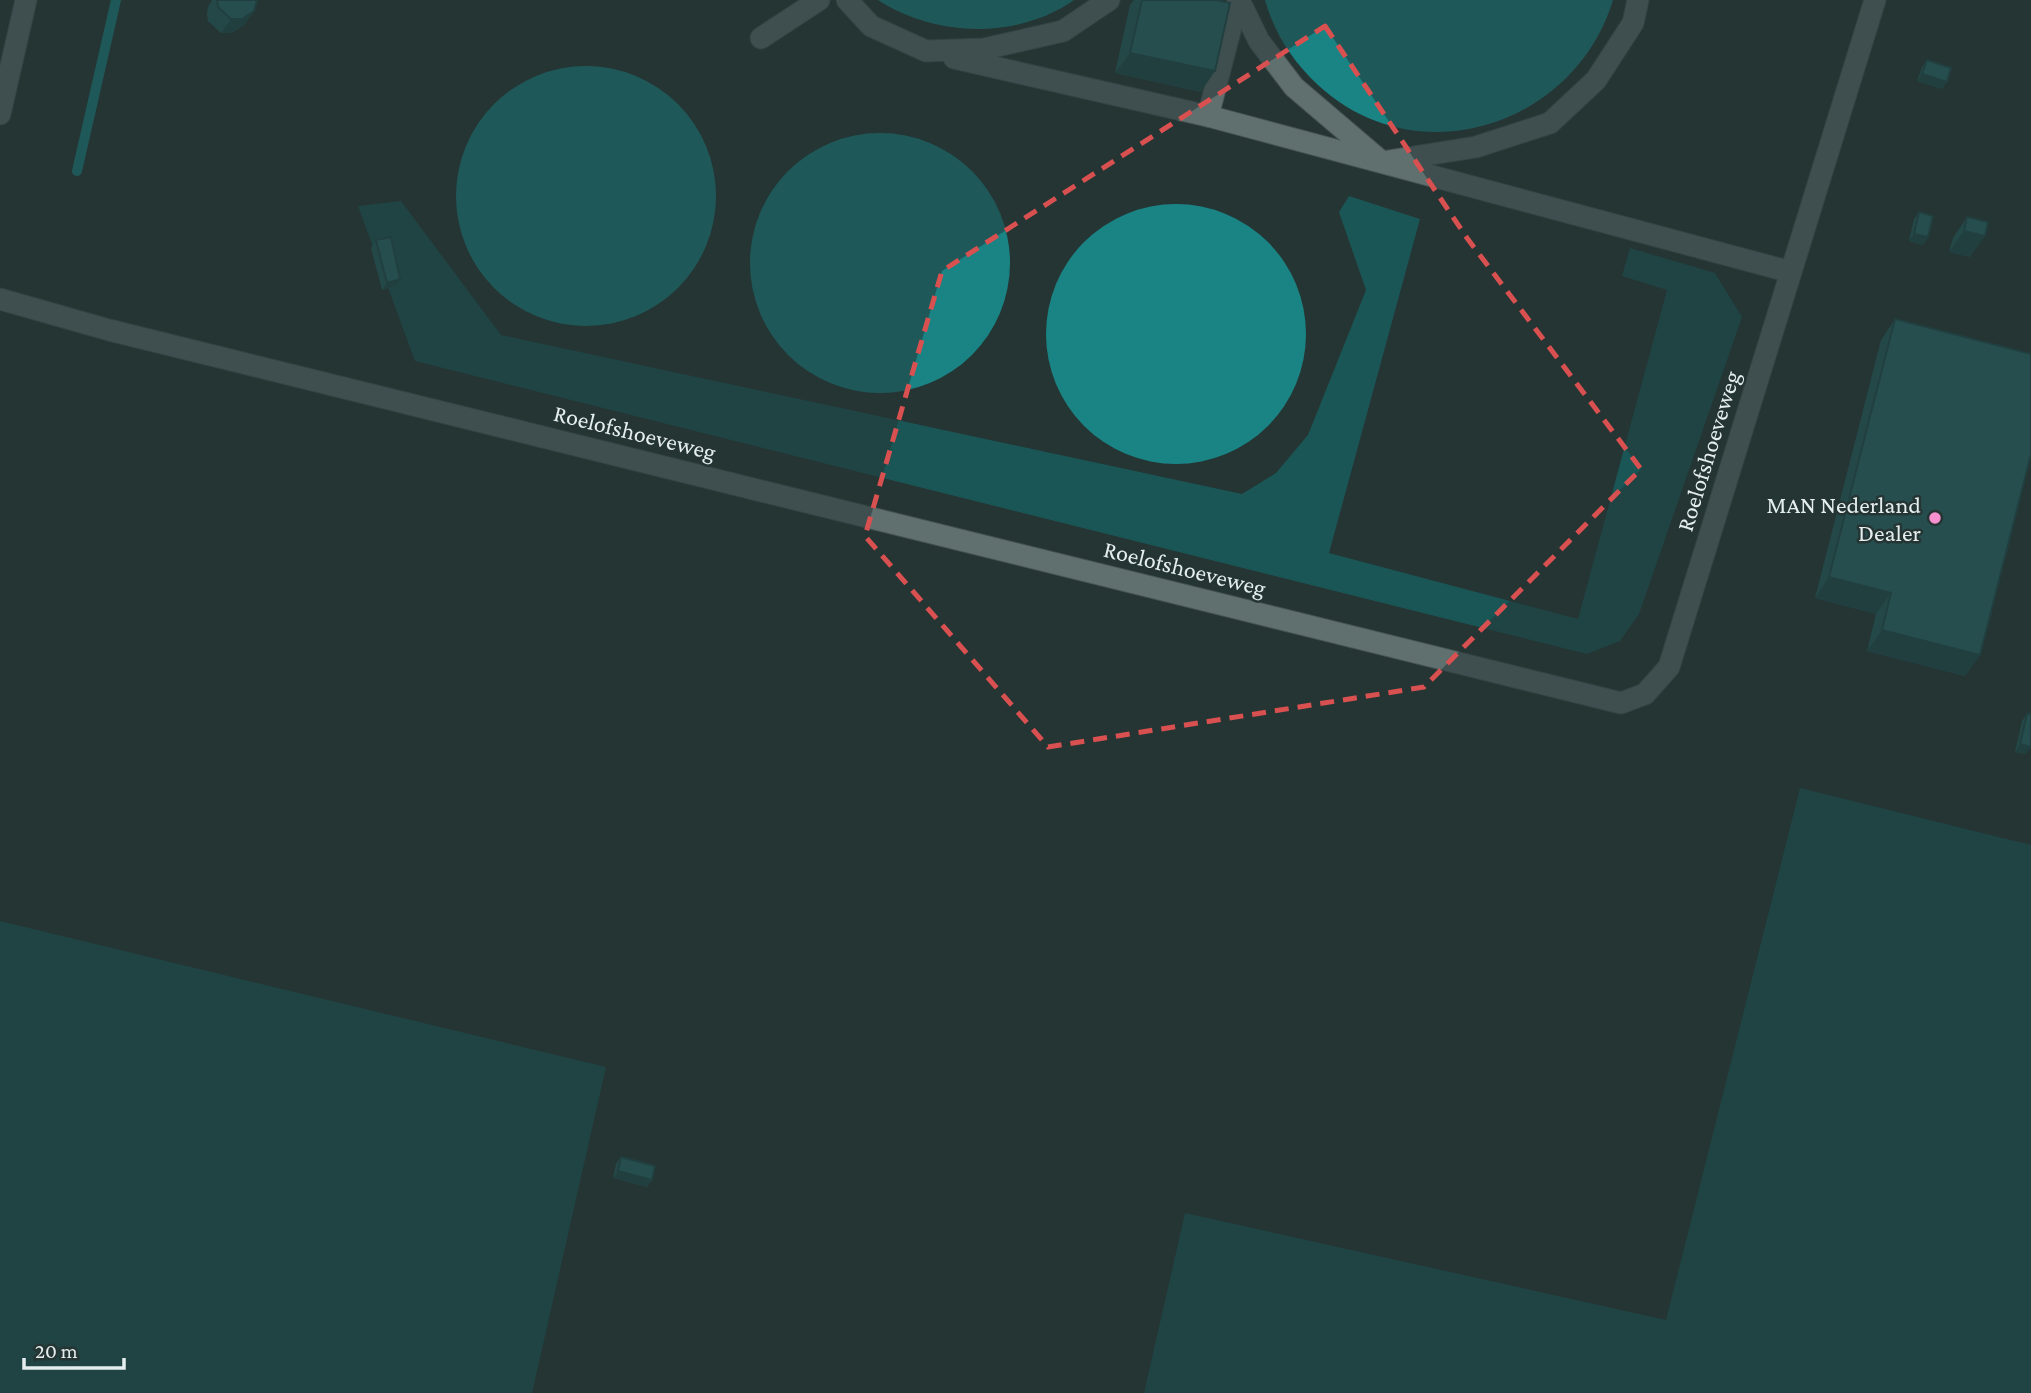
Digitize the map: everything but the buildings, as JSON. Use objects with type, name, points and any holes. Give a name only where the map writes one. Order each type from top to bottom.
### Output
[{"type":"street","points":[[0,114],[26,0]]},
{"type":"street","points":[[761,38],[819,0]]},
{"type":"street","points":[[846,0],[871,26],[926,51],[1208,116],[1791,272]]},
{"type":"street","points":[[926,51],[985,49],[1063,31],[1109,0]]},
{"type":"street","points":[[1208,116],[1238,0]]},
{"type":"street","points":[[1238,0],[1259,41],[1294,87],[1382,162],[1476,147],[1550,123],[1596,80],[1633,23],[1638,0]]},
{"type":"street","name":"Roelofshoeveweg","points":[[0,299],[109,330],[1621,703],[1645,694],[1669,667],[1875,0]]},
{"type":"highlighted area","points":[[1325,26],[1467,238],[1641,469],[1424,687],[1048,747],[865,536],[942,271]]},
{"type":"shaded area","points":[[878,0],[1074,0],[1052,13],[1027,22],[976,29],[925,21]]},
{"type":"shaded area","points":[[1265,0],[1613,0],[1593,44],[1565,79],[1529,107],[1488,124],[1445,132],[1401,128],[1358,113],[1318,85],[1300,67],[1286,46]]},
{"type":"shaded area","points":[[573,66],[599,66],[624,71],[647,81],[669,95],[687,113],[711,158],[716,196],[711,234],[701,257],[687,279],[669,297],[624,321],[599,326],[573,326],[548,321],[525,311],[503,297],[485,279],[461,234],[456,209],[456,183],[461,158],[471,135],[485,113],[503,95],[548,71]]},
{"type":"shaded area","points":[[867,133],[893,133],[918,138],[941,148],[963,162],[981,180],[1005,225],[1010,263],[1005,301],[995,324],[981,346],[963,364],[918,388],[893,393],[867,393],[842,388],[819,378],[797,364],[779,346],[755,301],[750,276],[750,250],[755,225],[765,202],[779,180],[797,162],[842,138]]},
{"type":"shaded area","points":[[1349,196],[1420,219],[1329,553],[1578,619],[1667,290],[1622,276],[1630,248],[1715,273],[1742,317],[1639,614],[1620,641],[1587,654],[415,361],[358,206],[401,201],[501,335],[1242,494],[1276,473],[1308,435],[1366,290],[1339,212]]},
{"type":"shaded area","points":[[1163,204],[1189,204],[1214,209],[1237,219],[1259,233],[1277,251],[1301,296],[1306,334],[1301,372],[1291,395],[1277,417],[1259,435],[1214,459],[1189,464],[1163,464],[1138,459],[1115,449],[1093,435],[1075,417],[1051,372],[1046,347],[1046,321],[1051,296],[1061,273],[1075,251],[1093,233],[1138,209]]},
{"type":"shaded area","points":[[1800,788],[2031,845],[2031,1393],[1144,1393],[1185,1213],[1666,1320]]},
{"type":"shaded area","points":[[0,921],[606,1067],[532,1393],[0,1393]]},
{"type":"waterway","points":[[77,171],[116,0]]},
{"type":"place","name":"MAN Nederland Dealer","points":[[1935,518]]}]
